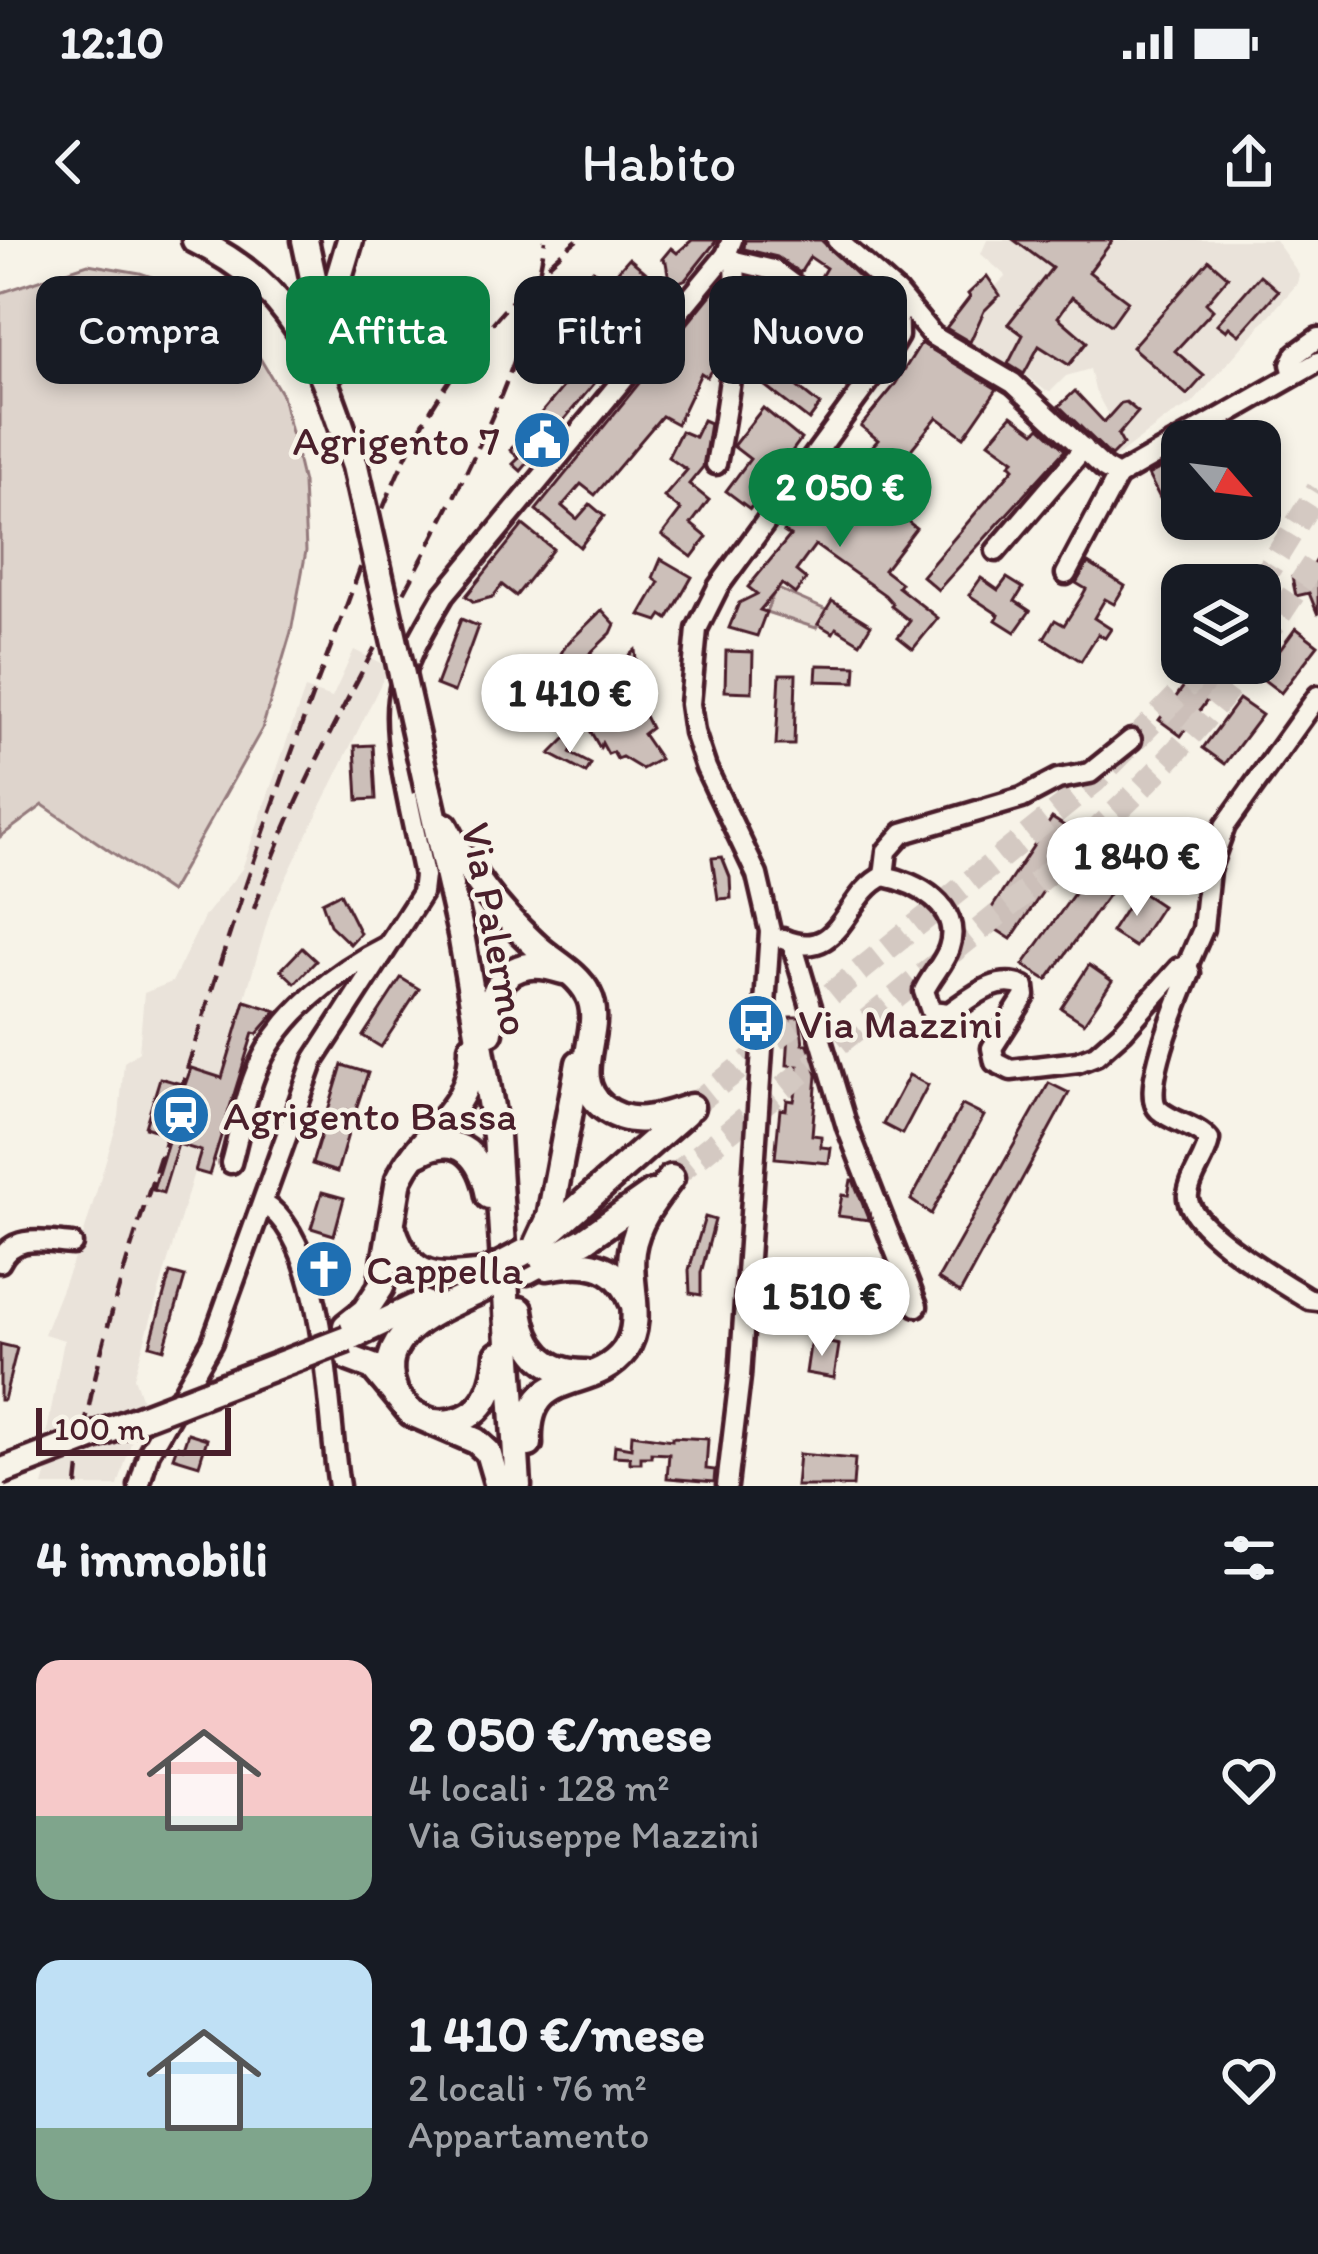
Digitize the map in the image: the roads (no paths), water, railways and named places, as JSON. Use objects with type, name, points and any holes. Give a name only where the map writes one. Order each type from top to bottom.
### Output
[{"type":"main road","points":[[195,240],[250,273],[301,328],[317,359],[355,466]]},
{"type":"main road","points":[[305,240],[355,466]]},
{"type":"main road","points":[[350,240],[339,277],[338,308],[355,466]]},
{"type":"main road","name":"Via Palermo","points":[[355,466],[461,934],[496,1136],[512,1266],[518,1486]]},
{"type":"main road","points":[[397,1397],[390,1365],[404,1333],[512,1266],[691,1107],[637,1121],[608,1111],[596,1101],[586,1076],[592,1000],[571,974],[534,945],[499,908],[465,863],[428,790]]},
{"type":"main road","points":[[496,1136],[489,1020],[494,991],[514,970],[527,967],[541,965],[571,974]]},
{"type":"main road","points":[[347,1341],[376,1298],[394,1196],[407,1161],[456,1107],[471,1075],[468,973]]},
{"type":"main road","points":[[512,1266],[550,1217],[590,1027]]},
{"type":"main road","points":[[407,1161],[437,1145],[456,1147],[476,1159],[484,1170],[512,1266],[493,1390],[470,1416],[450,1423],[433,1422]]},
{"type":"main road","points":[[0,1472],[347,1341],[616,1220],[671,1178],[644,1215],[632,1246],[634,1326],[626,1349],[608,1366],[552,1387],[535,1406],[528,1429],[531,1486]]},
{"type":"main road","points":[[501,1191],[517,1240],[520,1317],[530,1345],[557,1370],[594,1372]]},
{"type":"main road","points":[[392,1225],[407,1260],[427,1274],[440,1277],[576,1262],[598,1265],[623,1283],[634,1307]]},
{"type":"main road","points":[[347,1341],[411,1413],[465,1434],[488,1452],[498,1486]]},
{"type":"street","points":[[837,240],[878,276]]},
{"type":"street","points":[[731,252],[781,276]]},
{"type":"street","points":[[716,464],[730,395],[737,298],[731,252]]},
{"type":"street","points":[[139,1486],[149,1452],[212,1342],[314,1060],[419,901],[424,884],[398,725],[398,699],[411,659],[444,595],[731,252]]},
{"type":"street","points":[[907,305],[933,336],[1013,383],[1118,476]]},
{"type":"street","points":[[1294,375],[1291,364],[1296,355],[1318,338]]},
{"type":"street","points":[[1066,574],[1118,476],[1318,362]]},
{"type":"street","points":[[728,1486],[740,1377],[770,931],[757,875],[694,732],[690,691],[697,629],[718,587],[867,384]]},
{"type":"street","points":[[995,551],[1084,448]]},
{"type":"street","points":[[1186,966],[1202,929],[1209,871],[1225,826],[1318,696]]},
{"type":"street","points":[[884,876],[887,851],[903,833],[1022,798],[1058,779],[1090,772],[1131,740]]},
{"type":"street","points":[[770,931],[792,943],[813,944],[845,922],[868,883],[884,876],[920,886],[942,908],[950,925],[951,945],[924,991],[931,1011],[949,1013],[989,986],[1014,982],[1024,987],[1025,996],[992,1048],[995,1062],[1006,1070],[1078,1062],[1096,1055],[1178,968],[1186,966]]},
{"type":"street","points":[[792,943],[847,1127],[916,1306]]},
{"type":"street","points":[[232,1163],[248,1095],[266,1051],[324,986],[352,964],[391,944]]},
{"type":"street","points":[[1186,966],[1190,973],[1165,1038],[1152,1096],[1157,1109],[1209,1140],[1189,1189],[1188,1204],[1197,1218],[1251,1262],[1318,1300]]},
{"type":"street","points":[[264,1204],[275,1211],[291,1236],[320,1319],[339,1486]]},
{"type":"street","points":[[0,1262],[18,1243],[72,1244]]},
{"type":"tunnel","points":[[1272,564],[1318,490]]},
{"type":"tunnel","points":[[1281,612],[1318,557]]},
{"type":"tunnel","points":[[691,1107],[1095,781],[1189,684]]},
{"type":"tunnel","points":[[671,1178],[1065,858],[1180,747],[1231,684]]},
{"type":"railway","points":[[254,909],[315,764],[489,424],[528,318],[545,240]]},
{"type":"railway","points":[[77,1486],[92,1390],[131,1249],[232,927],[381,513],[420,429],[465,358],[517,295],[577,240]]},
{"type":"place","name":"Agrigento 7","points":[[542,440]]},
{"type":"place","name":"Via Mazzini","points":[[756,1023]]},
{"type":"place","name":"Agrigento Bassa","points":[[181,1115]]},
{"type":"place","name":"Cappella","points":[[324,1269]]}]
